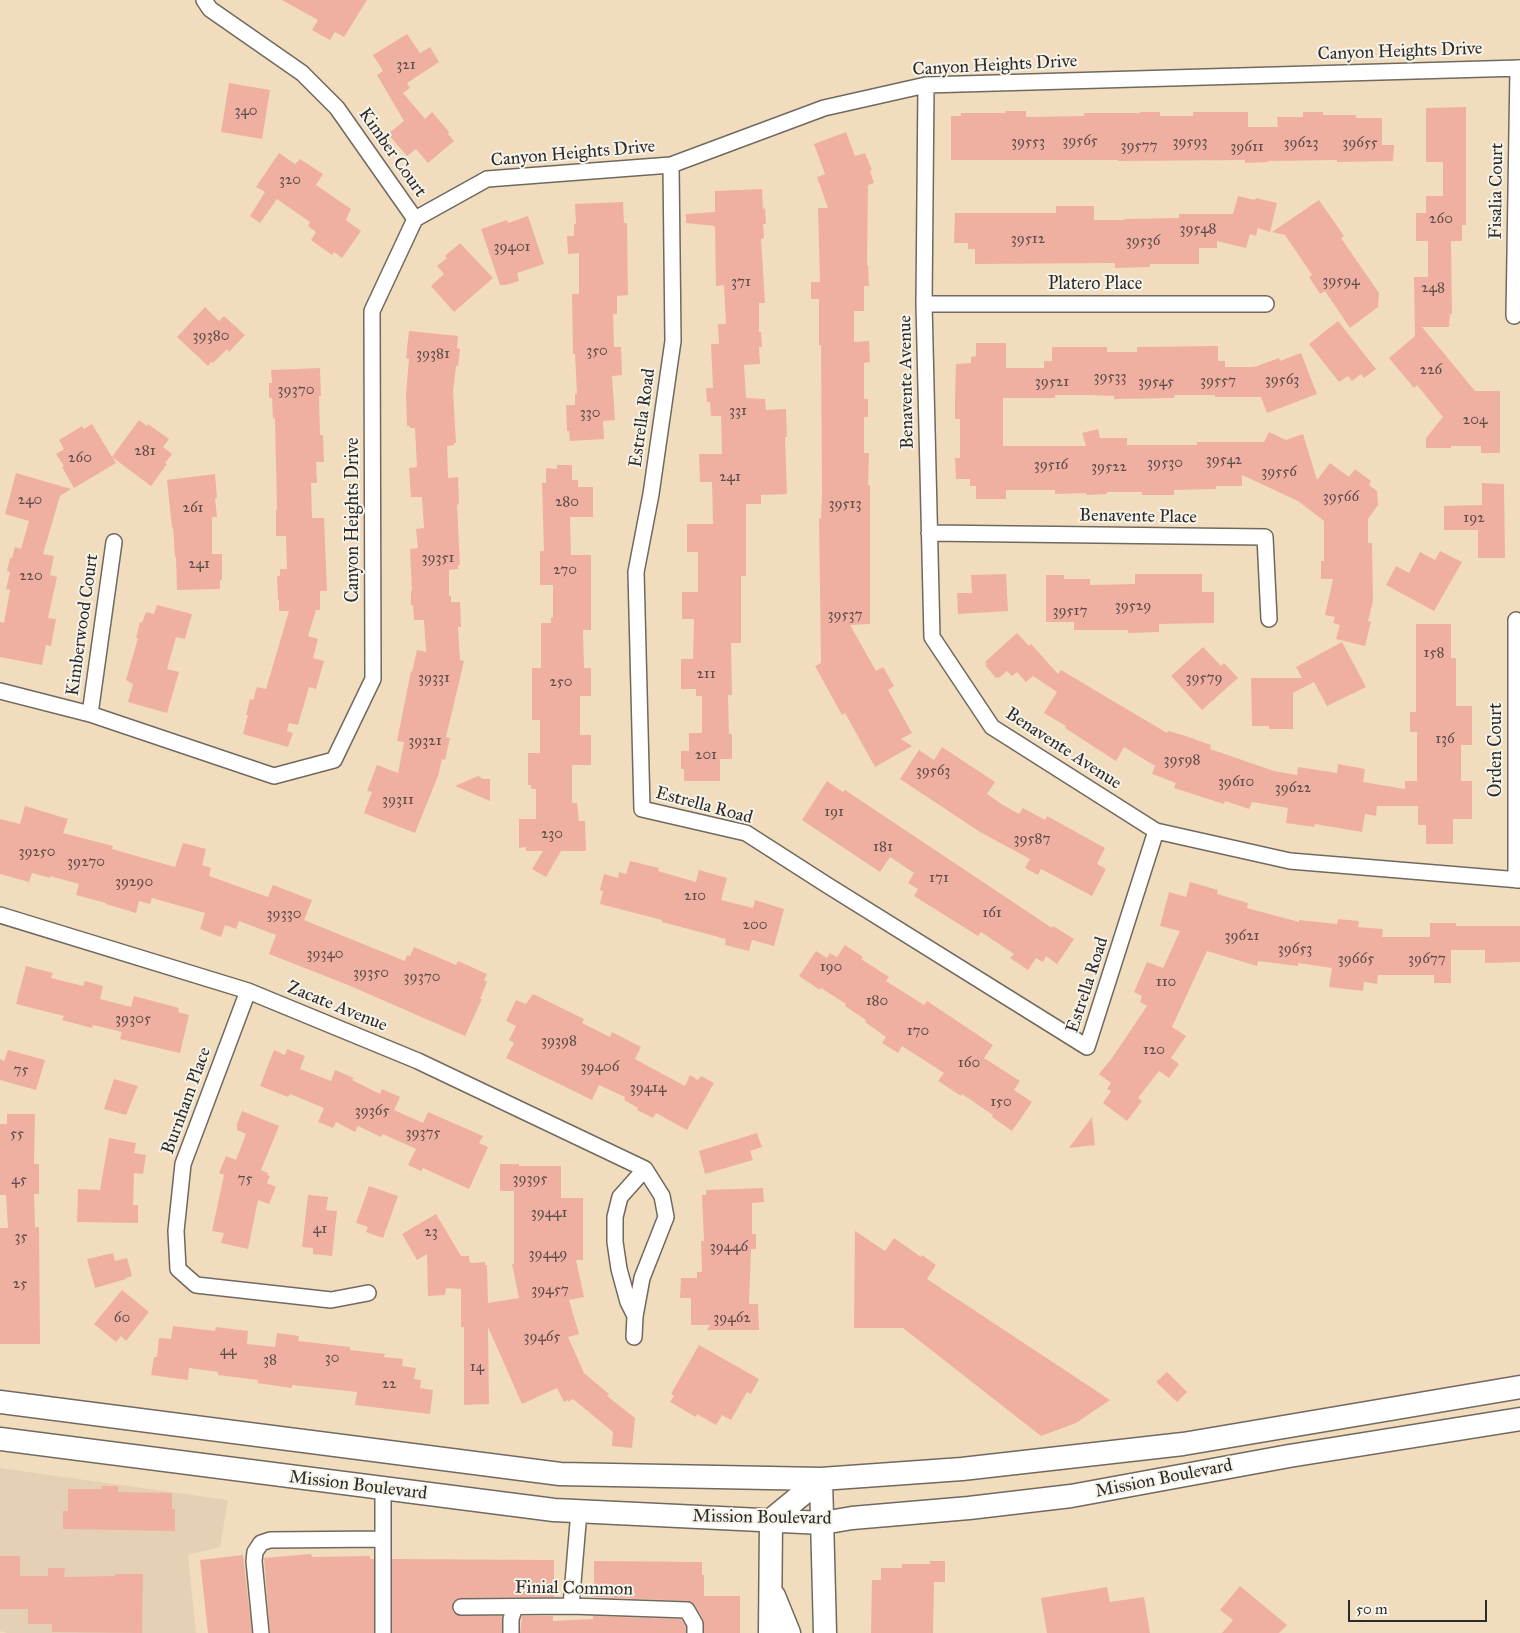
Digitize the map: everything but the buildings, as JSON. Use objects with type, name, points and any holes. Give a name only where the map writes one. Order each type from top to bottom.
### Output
[{"type":"main road","name":"Mission Boulevard","points":[[0,1402],[560,1474],[821,1478],[962,1469],[1183,1444],[1520,1388]]},
{"type":"main road","name":"Mission Boulevard","points":[[0,1440],[471,1500],[579,1511],[823,1523],[852,1518],[969,1508],[1064,1497],[1320,1450],[1520,1419]]},
{"type":"main road","points":[[770,1633],[771,1520],[821,1478]]},
{"type":"main road","points":[[821,1478],[825,1633]]},
{"type":"main road","points":[[770,1583],[775,1601],[789,1633]]},
{"type":"street","name":"Kimber Court","points":[[204,0],[210,9],[302,73],[337,108],[416,219]]},
{"type":"street","name":"Canyon Heights Drive","points":[[0,691],[90,714],[274,776],[334,760],[373,679],[372,311],[416,219],[487,179],[671,165],[824,108],[926,85],[1519,68]]},
{"type":"street","name":"Fisalia Court","points":[[1514,316],[1519,68]]},
{"type":"street","name":"Benavente Avenue","points":[[926,85],[924,304],[932,637],[992,727],[1156,832],[1290,861],[1518,880]]},
{"type":"street","name":"Estrella Road","points":[[671,165],[673,340],[651,494],[636,572],[642,809],[746,833],[1087,1048],[1156,832]]},
{"type":"street","name":"Platero Place","points":[[924,304],[1266,304]]},
{"type":"street","name":"Benavente Place","points":[[929,534],[1265,537],[1269,618]]},
{"type":"street","name":"Kimberwood Court","points":[[90,714],[114,542]]},
{"type":"street","name":"Orden Court","points":[[1516,620],[1518,880]]},
{"type":"street","name":"Zacate Avenue","points":[[0,915],[248,991],[418,1060],[645,1169]]},
{"type":"street","name":"Burnham Place","points":[[248,991],[183,1164],[176,1232],[178,1269],[196,1285],[331,1300],[368,1293]]},
{"type":"street","points":[[634,1336],[635,1316],[642,1278],[666,1217],[662,1196],[645,1169],[620,1196],[615,1217],[615,1242],[619,1268],[628,1302],[635,1316]]},
{"type":"street","points":[[383,1489],[383,1633]]},
{"type":"street","points":[[571,1606],[579,1511]]},
{"type":"street","points":[[261,1633],[254,1561],[255,1552],[261,1544],[270,1540],[384,1539]]},
{"type":"street","name":"Finial Common","points":[[461,1607],[571,1606],[686,1610],[695,1624],[695,1633]]},
{"type":"street","points":[[511,1633],[511,1619],[515,1607]]},
{"type":"shaded area","points":[[0,1468],[228,1500],[220,1547],[188,1555],[196,1633],[7,1633],[0,1631]]}]
